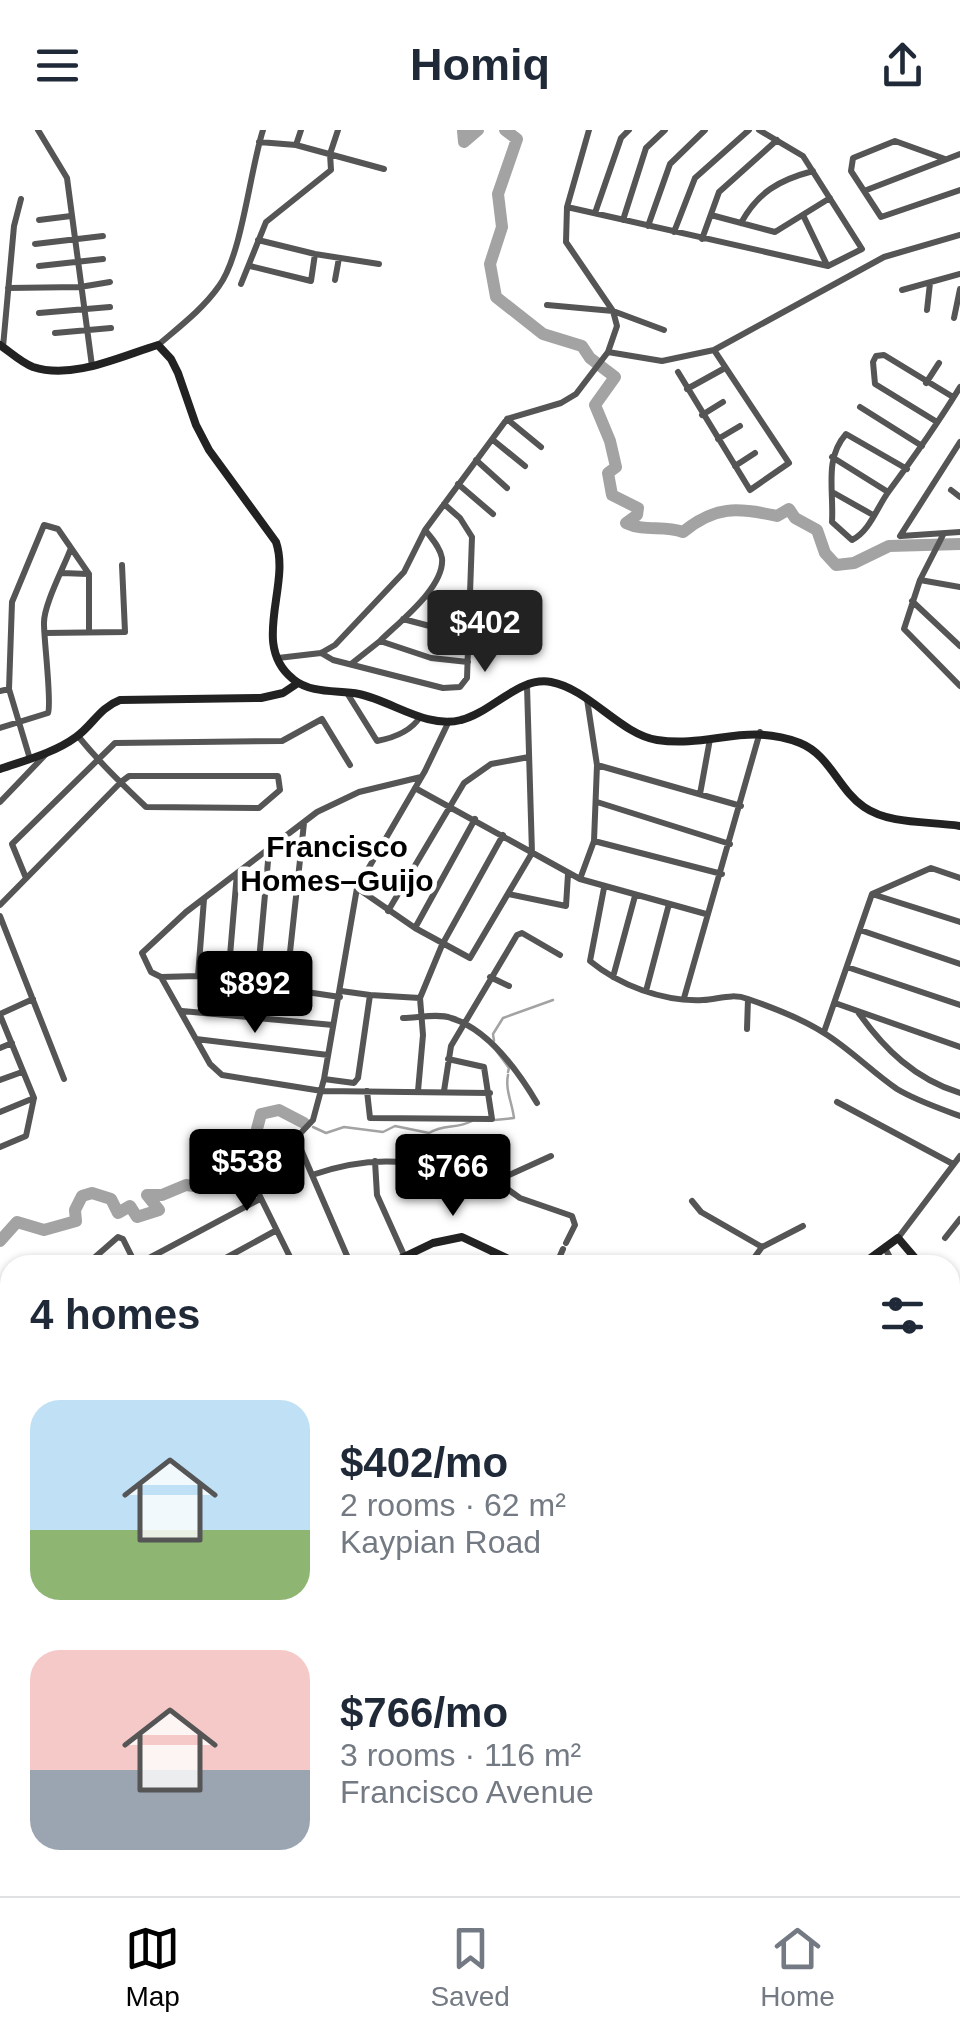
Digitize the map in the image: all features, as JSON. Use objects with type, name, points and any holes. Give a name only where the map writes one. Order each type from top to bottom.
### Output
[{"type":"main road","points":[[2,346],[32,367],[58,370],[92,366],[158,345],[172,359],[209,450],[276,542],[280,572],[272,634],[276,658],[298,683],[388,702],[421,716],[449,721],[477,714],[540,681],[552,682],[653,739],[710,739],[760,732],[804,744],[818,753],[864,807],[890,818],[960,826]]},
{"type":"main road","points":[[0,769],[48,753],[78,736],[100,711],[120,700],[261,698],[298,683]]},
{"type":"main road","points":[[406,1255],[448,1238],[462,1237],[498,1254]]},
{"type":"main road","points":[[878,1255],[898,1238],[912,1255]]},
{"type":"street","points":[[38,130],[67,178],[92,366]]},
{"type":"street","points":[[158,345],[222,283],[235,247],[263,130]]},
{"type":"street","points":[[296,145],[300,130]]},
{"type":"street","points":[[241,284],[266,222],[331,170],[330,154],[338,130]]},
{"type":"street","points":[[276,658],[321,653],[335,645],[404,572],[425,530],[507,419],[560,403],[576,394],[608,352],[617,326],[613,311],[566,242],[567,207],[589,130]]},
{"type":"street","points":[[595,213],[621,138],[629,130]]},
{"type":"street","points":[[623,220],[646,148],[664,130]]},
{"type":"street","points":[[690,130],[702,132]]},
{"type":"street","points":[[674,232],[695,178],[749,130]]},
{"type":"street","points":[[759,130],[802,156],[872,264]]},
{"type":"street","points":[[648,226],[670,164],[702,132]]},
{"type":"street","points":[[702,238],[719,192],[777,140]]},
{"type":"street","points":[[259,142],[296,145],[384,169]]},
{"type":"street","points":[[944,159],[895,142],[852,158],[851,171],[881,217],[960,191]]},
{"type":"street","points":[[864,192],[960,154]]},
{"type":"street","points":[[740,223],[751,204],[774,184],[813,171]]},
{"type":"street","points":[[710,215],[775,232],[830,198]]},
{"type":"street","points":[[2,346],[20,199]]},
{"type":"street","points":[[567,207],[828,266],[862,249]]},
{"type":"street","points":[[802,215],[828,266]]},
{"type":"street","points":[[39,220],[72,216]]},
{"type":"street","points":[[608,352],[662,361],[714,350],[872,264],[960,235]]},
{"type":"street","points":[[35,244],[103,236]]},
{"type":"street","points":[[258,240],[379,264]]},
{"type":"street","points":[[235,247],[253,252]]},
{"type":"street","points":[[250,266],[311,280],[315,254]]},
{"type":"street","points":[[335,280],[340,258]]},
{"type":"street","points":[[39,266],[103,259]]},
{"type":"street","points":[[902,290],[960,274]]},
{"type":"street","points":[[8,288],[80,287],[110,282]]},
{"type":"street","points":[[927,310],[930,283]]},
{"type":"street","points":[[954,318],[960,289]]},
{"type":"street","points":[[547,305],[613,311],[664,330]]},
{"type":"street","points":[[39,313],[110,307]]},
{"type":"street","points":[[55,333],[112,328]]},
{"type":"street","points":[[678,372],[750,490],[789,463],[714,350]]},
{"type":"street","points":[[937,422],[875,384],[872,362],[876,356],[884,355],[954,398]]},
{"type":"street","points":[[926,382],[939,363]]},
{"type":"street","points":[[688,388],[725,368]]},
{"type":"street","points":[[906,468],[846,434],[832,457],[832,522],[852,540],[862,535],[960,387]]},
{"type":"street","points":[[702,415],[723,402]]},
{"type":"street","points":[[860,407],[922,446]]},
{"type":"street","points":[[507,419],[541,446]]},
{"type":"street","points":[[718,439],[740,426]]},
{"type":"street","points":[[494,440],[525,466]]},
{"type":"street","points":[[960,442],[900,536],[942,537],[960,532]]},
{"type":"street","points":[[735,466],[755,454]]},
{"type":"street","points":[[832,457],[888,492]]},
{"type":"street","points":[[476,460],[507,488]]},
{"type":"street","points":[[458,484],[493,514]]},
{"type":"street","points":[[951,490],[960,497]]},
{"type":"street","points":[[834,493],[873,515]]},
{"type":"street","points":[[321,653],[333,660],[443,688],[460,687],[467,678],[472,536],[444,504]]},
{"type":"street","points":[[30,759],[9,689],[12,602],[44,525],[58,529],[89,574],[89,632]]},
{"type":"street","points":[[350,664],[426,596],[440,575],[440,549],[425,530]]},
{"type":"street","points":[[942,537],[920,580],[904,629],[960,686]]},
{"type":"street","points":[[0,728],[48,713],[51,706],[43,622],[72,546]]},
{"type":"street","points":[[46,633],[125,632],[122,564]]},
{"type":"street","points":[[62,573],[89,574]]},
{"type":"street","points":[[920,580],[960,586]]},
{"type":"street","points":[[426,596],[469,605]]},
{"type":"street","points":[[912,601],[960,646]]},
{"type":"street","points":[[402,619],[468,632]]},
{"type":"street","points":[[380,640],[431,658],[468,662]]},
{"type":"street","points":[[357,888],[415,928],[470,958],[532,853],[527,686]]},
{"type":"street","points":[[0,692],[9,689]]},
{"type":"street","points":[[347,693],[377,741],[414,726],[421,716]]},
{"type":"street","points":[[580,879],[594,842],[598,802],[587,699]]},
{"type":"street","points":[[26,878],[12,844],[115,743],[282,741],[322,719],[350,764]]},
{"type":"street","points":[[287,1255],[245,1166],[296,1138],[312,1120],[322,1091],[357,888],[449,721]]},
{"type":"street","points":[[684,998],[760,732]]},
{"type":"street","points":[[0,906],[120,782],[129,776],[278,776],[280,790],[259,808],[146,807],[120,782],[96,760],[78,736]]},
{"type":"street","points":[[700,794],[710,739]]},
{"type":"street","points":[[0,802],[48,753]]},
{"type":"street","points":[[388,911],[464,783],[477,771],[506,759],[529,756]]},
{"type":"street","points":[[597,766],[740,806]]},
{"type":"street","points":[[420,998],[286,990],[198,976],[161,977],[151,972],[142,953],[204,898],[332,803],[422,776]]},
{"type":"street","points":[[415,788],[568,874],[604,888],[706,914]]},
{"type":"street","points":[[598,802],[730,844]]},
{"type":"street","points":[[415,928],[476,819]]},
{"type":"street","points":[[286,990],[304,823]]},
{"type":"street","points":[[418,1091],[420,998],[442,944],[502,835]]},
{"type":"street","points":[[594,842],[722,874]]},
{"type":"street","points":[[257,984],[269,849]]},
{"type":"street","points":[[824,1032],[872,894],[931,868],[960,878]]},
{"type":"street","points":[[228,979],[236,873]]},
{"type":"street","points":[[508,894],[566,906],[568,874]]},
{"type":"street","points":[[604,888],[590,960],[613,977],[646,991],[700,1001],[732,996],[748,999],[802,1019],[896,1088],[960,1116]]},
{"type":"street","points":[[872,894],[960,922]]},
{"type":"street","points":[[613,977],[635,896]]},
{"type":"street","points":[[198,976],[204,898]]},
{"type":"street","points":[[646,991],[669,904]]},
{"type":"street","points":[[0,916],[64,1079]]},
{"type":"street","points":[[860,930],[960,964]]},
{"type":"street","points":[[444,1091],[451,1046],[520,933],[560,954]]},
{"type":"street","points":[[847,967],[960,1006]]},
{"type":"street","points":[[161,977],[210,1064],[222,1075],[322,1091],[490,1094]]},
{"type":"street","points":[[490,977],[509,986]]},
{"type":"street","points":[[324,1079],[357,1082],[370,995]]},
{"type":"street","points":[[0,1146],[26,1136],[34,1098],[0,1015],[33,999]]},
{"type":"street","points":[[747,1029],[748,999]]},
{"type":"street","points":[[835,1003],[960,1048]]},
{"type":"street","points":[[180,1011],[334,1025]]},
{"type":"street","points":[[858,1012],[878,1041],[910,1068],[937,1086],[960,1093]]},
{"type":"street","points":[[403,1018],[447,1016],[465,1024],[506,1060],[536,1103]]},
{"type":"street","points":[[196,1039],[328,1055]]},
{"type":"street","points":[[0,1048],[12,1043]]},
{"type":"street","points":[[368,1091],[370,1118],[493,1118],[484,1067],[448,1059]]},
{"type":"street","points":[[0,1080],[22,1072]]},
{"type":"street","points":[[0,1112],[34,1098]]},
{"type":"street","points":[[838,1102],[953,1164]]},
{"type":"street","points":[[296,1138],[348,1255]]},
{"type":"street","points":[[496,1181],[551,1156]]},
{"type":"street","points":[[898,1238],[960,1156]]},
{"type":"street","points":[[312,1176],[346,1164],[409,1160],[496,1181],[520,1198],[572,1216],[574,1225],[561,1255]]},
{"type":"street","points":[[375,1161],[377,1195],[404,1255]]},
{"type":"street","points":[[155,1255],[260,1199]]},
{"type":"street","points":[[692,1201],[702,1212],[762,1248]]},
{"type":"street","points":[[946,1238],[960,1219]]},
{"type":"street","points":[[757,1255],[762,1248],[803,1226]]},
{"type":"street","points":[[231,1255],[275,1231]]},
{"type":"street","points":[[97,1255],[118,1237],[131,1255]]},
{"type":"street","points":[[886,1250],[889,1255]]},
{"type":"waterway","points":[[463,130],[464,142],[478,130]]},
{"type":"waterway","points":[[505,130],[517,139],[498,194],[502,227],[490,264],[496,297],[543,334],[582,346],[590,358],[615,377],[595,405],[616,467],[608,473],[612,495],[638,508],[637,515],[626,523],[683,532],[716,513],[738,510],[777,516],[789,509],[795,518],[817,530],[825,553],[836,565],[854,563],[889,546],[960,544]]},
{"type":"waterway","points":[[494,1041],[493,1034],[503,1018],[553,1000]]},
{"type":"waterway","points":[[495,1049],[508,1072]]},
{"type":"waterway","points":[[495,1120],[514,1118],[508,1075]]},
{"type":"waterway","points":[[0,1241],[17,1222],[44,1230],[76,1221],[75,1210],[82,1196],[92,1193],[111,1199],[118,1213],[130,1206],[137,1217],[159,1210],[147,1195],[162,1195],[186,1185],[211,1188],[235,1173],[260,1146],[257,1129],[261,1114],[279,1110],[304,1123]]},
{"type":"waterway","points":[[313,1127],[326,1133],[344,1127],[383,1132],[395,1126],[429,1133],[472,1121]]},
{"type":"district","name":"Francisco Homes–Guijo","points":[[337,863]]}]
